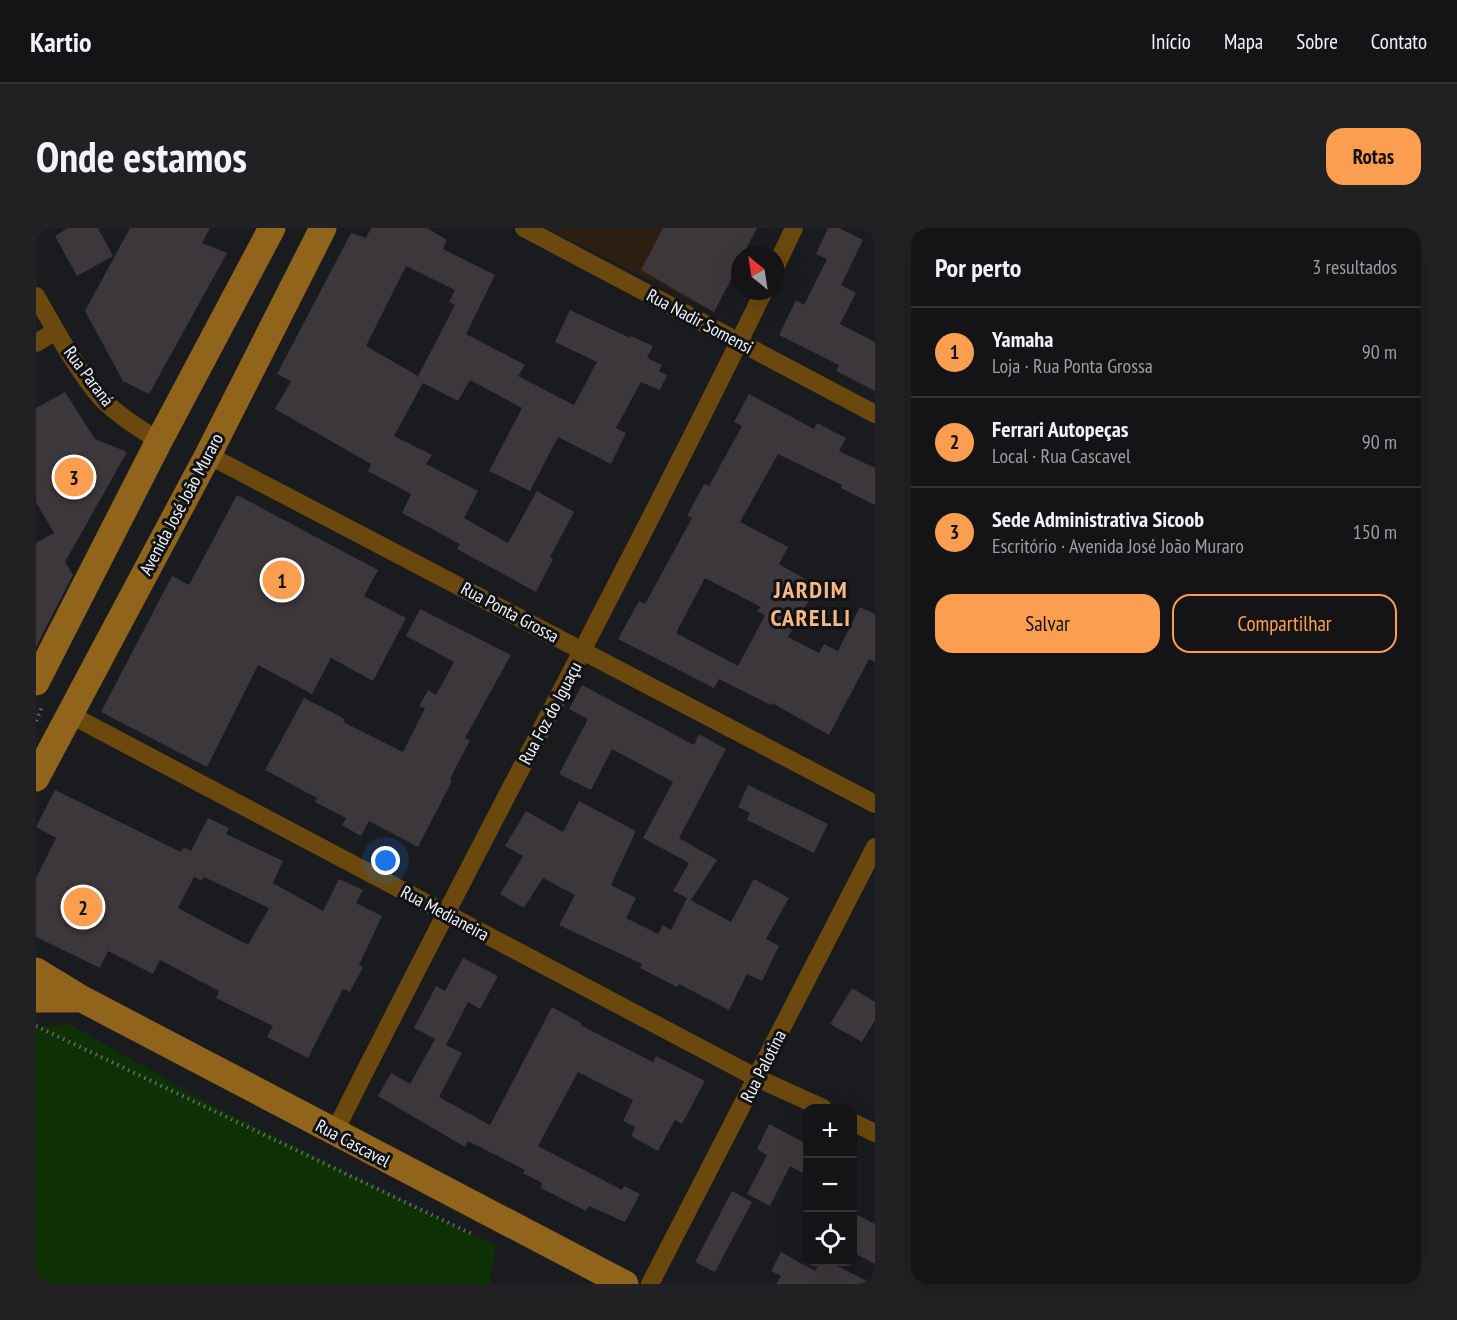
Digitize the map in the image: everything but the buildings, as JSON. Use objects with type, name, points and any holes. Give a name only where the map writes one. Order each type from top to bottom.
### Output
[{"type":"main road","points":[[36,682],[159,441],[272,228]]},
{"type":"main road","name":"Avenida José João Muraro","points":[[36,778],[208,455],[323,228]]},
{"type":"main road","points":[[70,615],[111,634]]},
{"type":"main road","name":"Rua Cascavel","points":[[36,971],[82,999],[334,1133],[625,1284]]},
{"type":"main road","name":"Rua Cascavel","points":[[36,999],[82,999]]},
{"type":"street","name":"Rua Nadir Somensi","points":[[525,228],[875,414]]},
{"type":"street","points":[[785,247],[794,228]]},
{"type":"street","name":"Rua Paraná","points":[[36,296],[56,331],[102,398],[126,420],[159,441]]},
{"type":"street","name":"Rua Foz do Iguaçu","points":[[334,1133],[444,912],[583,651],[760,300]]},
{"type":"street","points":[[36,343],[56,331]]},
{"type":"street","name":"Rua Ponta Grossa","points":[[208,455],[875,804]]},
{"type":"street","name":"Rua Medianeira","points":[[69,714],[757,1078],[814,1104]]},
{"type":"street","name":"Rua Palotina","points":[[650,1284],[875,847]]},
{"type":"street","points":[[857,1124],[875,1133]]},
{"type":"path","points":[[36,1026],[479,1238]]},
{"type":"shaded area","points":[[546,228],[757,228],[748,246],[731,246],[731,279],[714,312]]},
{"type":"green space","points":[[69,1024],[210,1104],[496,1246],[490,1284],[36,1284],[36,1028]]},
{"type":"place","name":"Sede Administrativa Sicoob","points":[[74,477]]},
{"type":"place","name":"Yamaha","points":[[282,580]]},
{"type":"place","name":"Ferrari Autopeças","points":[[83,907]]},
{"type":"district","name":"JARDIM CARELLI","points":[[811,603]]}]
